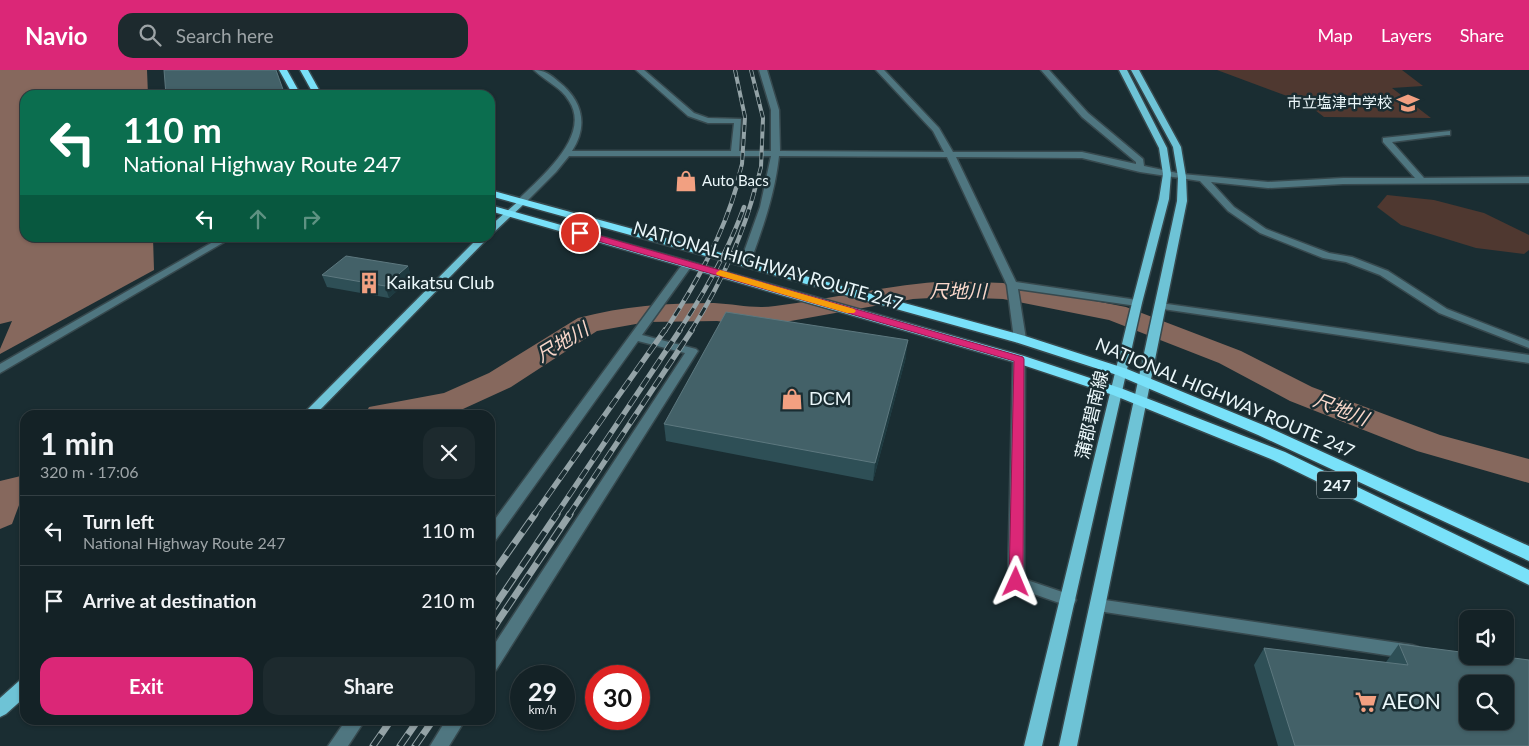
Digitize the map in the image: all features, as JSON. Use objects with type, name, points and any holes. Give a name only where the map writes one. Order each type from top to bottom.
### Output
[{"type":"highway","points":[[283,70],[294,90]]},
{"type":"highway","points":[[304,70],[315,90]]},
{"type":"highway","name":"NATIONAL HIGHWAY ROUTE 247","points":[[495,194],[1020,339],[1122,372],[1263,431],[1529,554]]},
{"type":"highway","name":"NATIONAL HIGHWAY ROUTE 247","points":[[495,209],[1019,359],[1118,392],[1279,456],[1529,578]]},
{"type":"main road","name":"蒲郡碧南線","points":[[1033,746],[1164,199],[1167,174],[1163,148],[1123,70]]},
{"type":"main road","points":[[1068,746],[1142,401],[1143,382],[1182,201],[1182,176],[1177,147],[1135,70]]},
{"type":"main road","points":[[495,226],[521,202]]},
{"type":"main road","points":[[314,410],[479,242]]},
{"type":"main road","points":[[0,709],[20,691]]},
{"type":"street","points":[[521,202],[566,154],[575,141],[578,130],[578,114],[575,102],[562,88],[538,70]]},
{"type":"street","points":[[640,70],[654,79],[698,118],[738,121],[735,154]]},
{"type":"street","points":[[745,263],[764,214],[776,155],[774,109],[763,70]]},
{"type":"street","points":[[880,70],[936,130],[951,156],[1013,290],[1020,339]]},
{"type":"street","points":[[1045,70],[1085,115],[1140,161],[1140,169]]},
{"type":"street","points":[[1423,182],[1386,140],[1447,133]]},
{"type":"street","points":[[566,154],[1082,156],[1203,180],[1268,185],[1343,181],[1529,180]]},
{"type":"street","points":[[1203,180],[1231,209],[1263,231],[1327,256],[1348,259],[1384,273],[1443,311],[1529,345]]},
{"type":"street","points":[[0,370],[219,242]]},
{"type":"street","points":[[495,530],[688,264]]},
{"type":"street","points":[[1013,290],[1135,314]]},
{"type":"street","points":[[1160,306],[1529,359]]},
{"type":"street","points":[[496,642],[692,350],[640,331]]},
{"type":"street","points":[[1019,359],[1016,582],[1068,600]]},
{"type":"street","points":[[1098,605],[1423,654]]},
{"type":"street","points":[[337,746],[352,725]]},
{"type":"street","points":[[439,746],[453,725]]},
{"type":"shaded area","points":[[0,70],[147,70],[148,90],[20,90],[20,242],[153,242],[154,270],[0,354],[0,349],[12,321],[0,324]]},
{"type":"shaded area","points":[[1217,70],[1402,70],[1423,86],[1392,88],[1431,118],[1324,117],[1306,103]]},
{"type":"shaded area","points":[[1387,195],[1434,200],[1484,213],[1529,235],[1529,250],[1524,254],[1476,248],[1401,225],[1377,207]]},
{"type":"shaded area","points":[[20,476],[20,502],[12,524],[0,529],[0,481]]},
{"type":"building","points":[[164,70],[276,70],[283,90],[166,90]]},
{"type":"building","points":[[346,256],[408,266],[385,286],[322,275]]},
{"type":"building","name":"DCM","points":[[726,312],[908,340],[875,463],[664,424]]},
{"type":"building","name":"AEON","points":[[1399,644],[1459,652],[1459,665],[1514,665],[1514,658],[1529,660],[1529,746],[1295,746],[1264,648],[1408,665]]},
{"type":"waterway","name":"尺地川","points":[[408,410],[452,402],[500,380],[588,324],[647,313],[717,312],[744,316],[774,315],[913,291],[949,289],[1003,291],[1116,313],[1230,357],[1301,394],[1429,443],[1529,471]]},
{"type":"railway","points":[[735,70],[745,117],[742,164],[736,186]]},
{"type":"railway","points":[[751,70],[763,118],[761,167],[756,186]]},
{"type":"railway","points":[[665,331],[707,261],[724,224],[737,185]]},
{"type":"railway","points":[[691,331],[712,296],[730,260],[756,185]]},
{"type":"railway","points":[[679,331],[715,271],[744,207]]},
{"type":"railway","points":[[534,515],[665,330]]},
{"type":"railway","points":[[556,515],[680,330]]},
{"type":"railway","points":[[569,515],[692,330]]},
{"type":"railway","points":[[495,571],[535,514]]},
{"type":"railway","points":[[495,606],[557,514]]},
{"type":"railway","points":[[495,626],[570,514]]},
{"type":"railway","points":[[373,746],[388,725]]},
{"type":"railway","points":[[400,746],[415,725]]},
{"type":"railway","points":[[415,746],[430,725]]},
{"type":"slow traffic","points":[[720,273],[851,311]]},
{"type":"place","name":"市立塩津中学校","points":[[1408,103]]},
{"type":"place","name":"Auto Bacs","points":[[686,181]]},
{"type":"place","name":"Kaikatsu Club","points":[[369,283]]},
{"type":"place","name":"DCM","points":[[792,399]]},
{"type":"place","name":"AEON","points":[[1366,702]]},
{"type":"route","points":[[580,233],[1019,359],[1016,582]]}]
